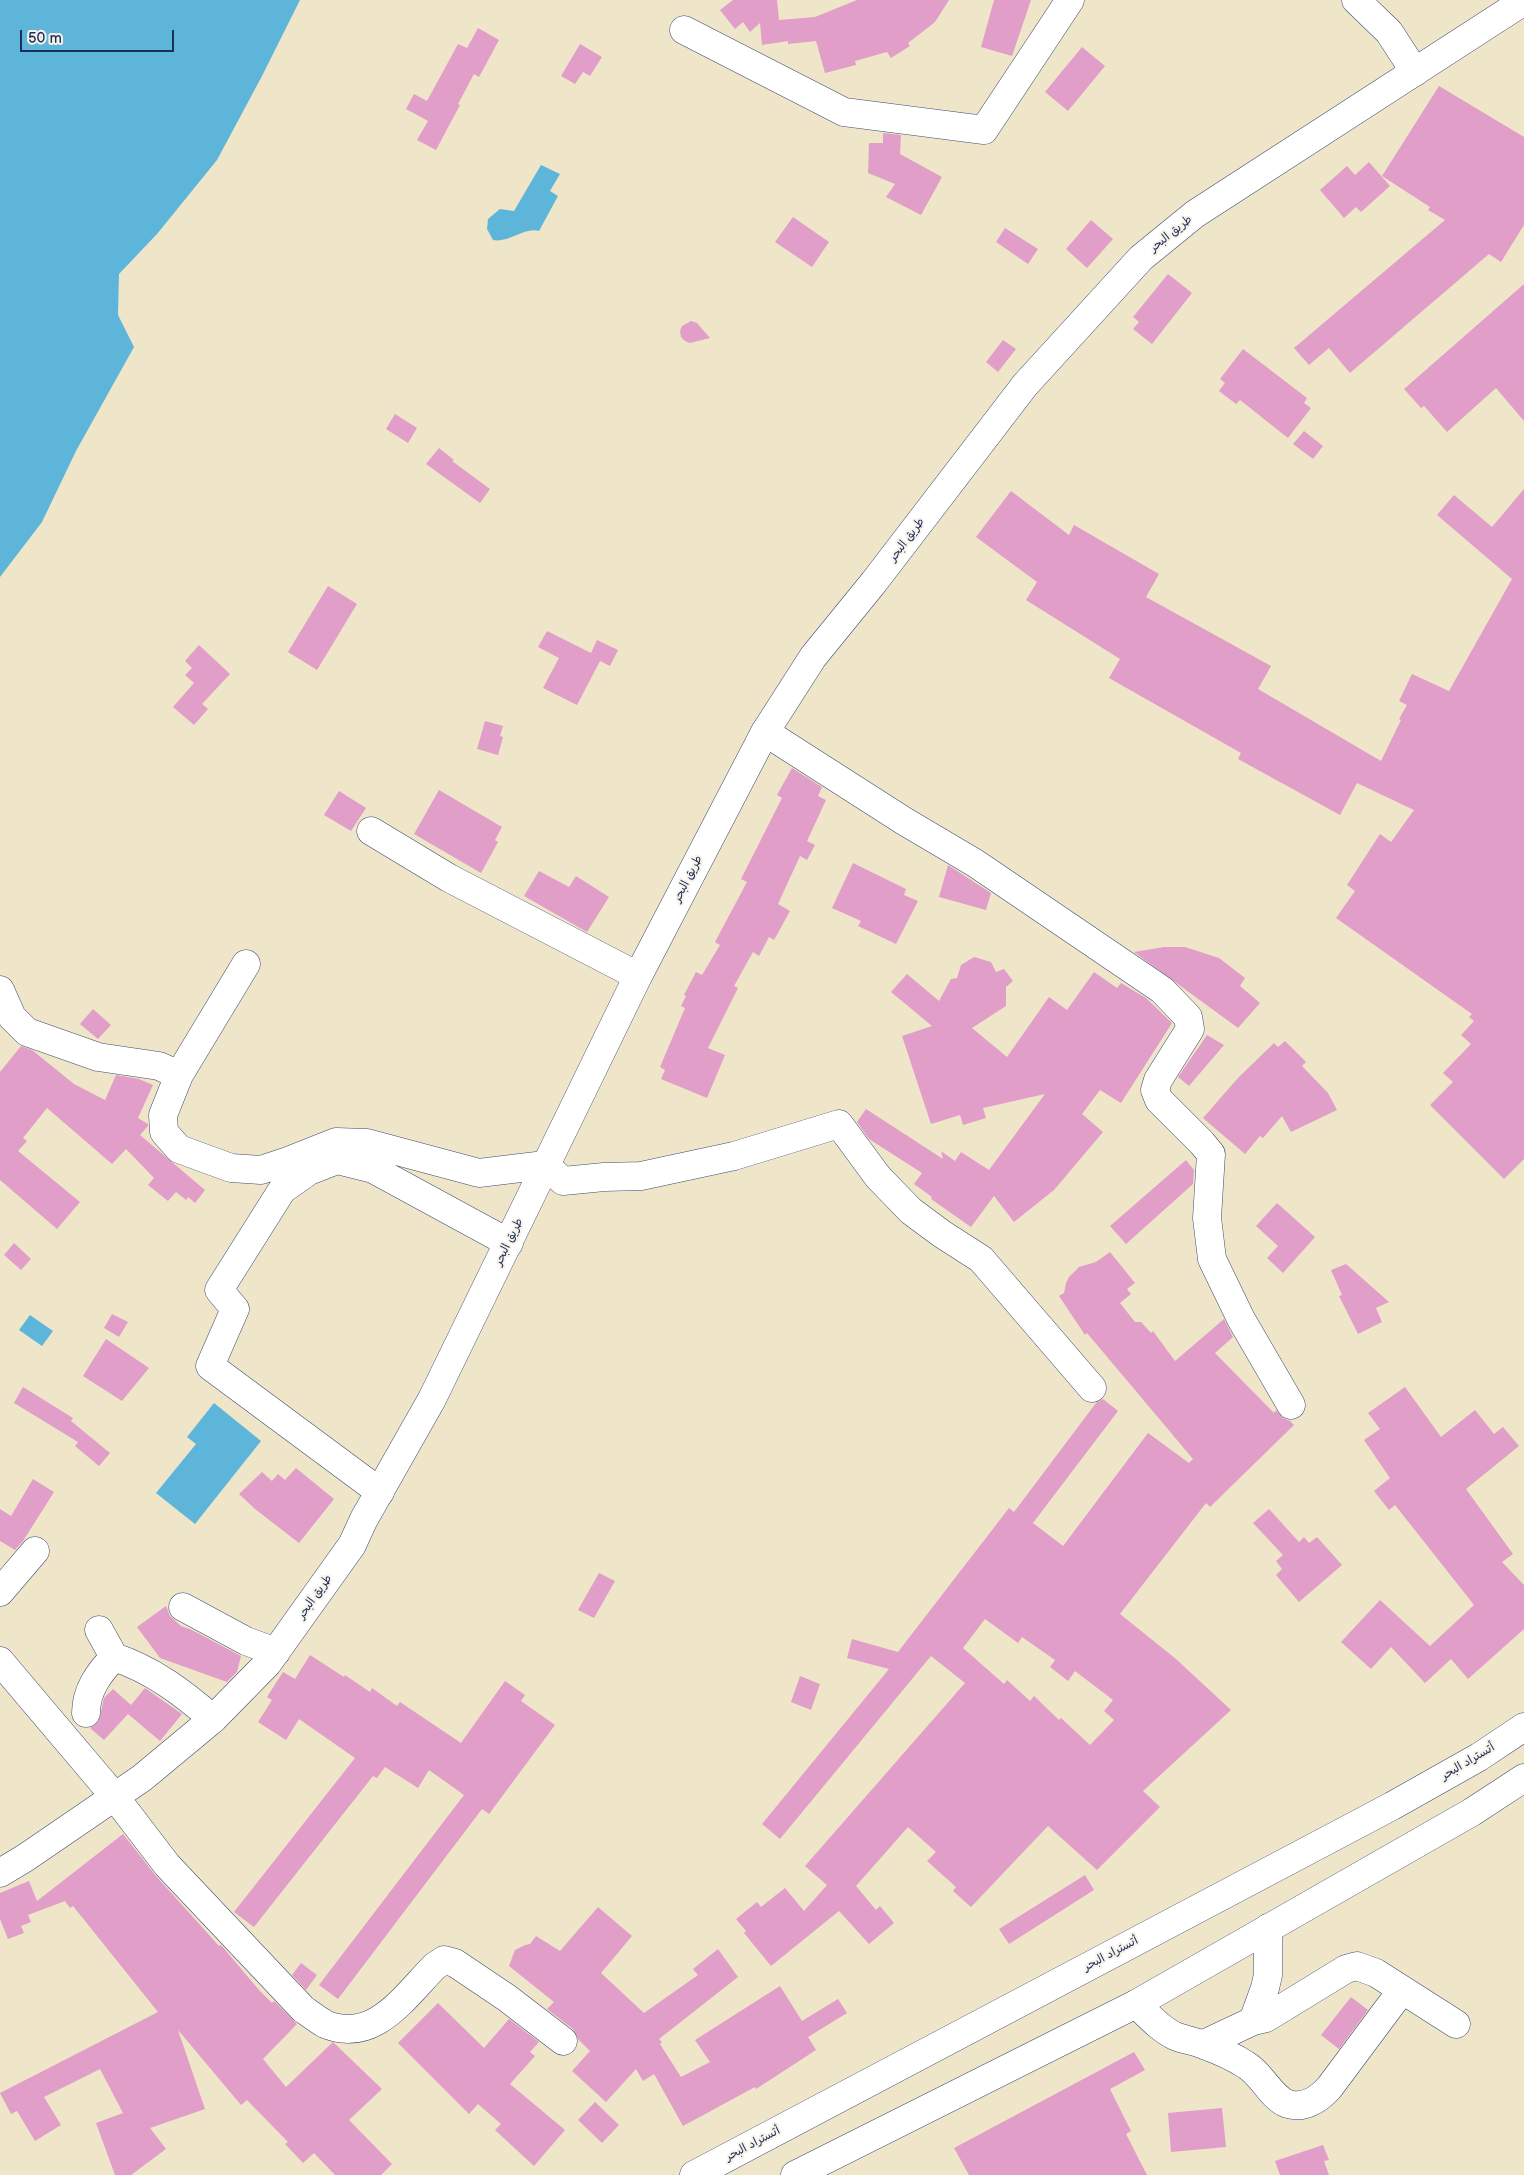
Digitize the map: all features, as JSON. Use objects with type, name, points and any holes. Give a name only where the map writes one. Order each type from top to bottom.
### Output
[{"type":"main road","points":[[684,30],[844,112],[984,130],[1070,0]]},
{"type":"main road","points":[[1356,0],[1389,32],[1415,72]]},
{"type":"main road","name":"طريق البحر","points":[[0,1873],[142,1778],[213,1719],[267,1664],[352,1546],[364,1519],[432,1399],[638,976],[765,732],[813,657],[874,582],[1025,386],[1141,258],[1195,214],[1524,1]]},
{"type":"main road","points":[[765,732],[904,821],[975,863],[1162,990],[1188,1017],[1190,1029],[1158,1080],[1155,1090],[1159,1100],[1211,1154],[1206,1218],[1212,1259],[1242,1319],[1291,1405]]},
{"type":"main road","points":[[371,831],[448,878],[638,976]]},
{"type":"main road","points":[[246,964],[179,1076],[163,1115],[164,1132],[179,1149],[231,1168],[261,1170],[336,1142],[367,1143],[480,1173],[545,1165],[563,1181],[640,1176],[734,1156],[839,1124],[878,1177],[911,1211],[980,1259],[1092,1388]]},
{"type":"main road","points":[[0,990],[12,1017],[27,1032],[98,1057],[159,1066],[179,1076]]},
{"type":"main road","points":[[380,1492],[210,1366],[235,1309],[219,1290],[282,1190],[309,1171],[336,1160],[373,1169],[509,1243]]},
{"type":"main road","points":[[0,1592],[35,1551]]},
{"type":"main road","points":[[183,1606],[246,1641],[276,1652]]},
{"type":"main road","points":[[99,1630],[114,1657],[130,1662],[163,1679],[213,1719]]},
{"type":"main road","points":[[86,1713],[86,1700],[99,1674],[114,1657]]},
{"type":"main road","points":[[0,1661],[115,1797],[167,1865],[303,2008],[323,2023],[334,2027],[358,2030],[383,2019],[435,1966],[444,1960],[455,1963],[507,1998],[563,2041]]},
{"type":"main road","name":"أتستراد البحر","points":[[694,2175],[1392,1806],[1479,1757],[1524,1727]]},
{"type":"main road","points":[[795,2175],[1136,2004],[1472,1812],[1524,1778]]},
{"type":"main road","points":[[1253,2021],[1268,1975],[1268,1928]]},
{"type":"main road","points":[[1204,2044],[1253,2021],[1266,2018],[1346,1969],[1357,1966],[1367,1969],[1456,2024]]},
{"type":"main road","points":[[1136,2004],[1165,2030],[1176,2036],[1204,2044],[1246,2065],[1258,2074],[1278,2098],[1288,2104],[1303,2104],[1319,2099],[1329,2088],[1402,1990]]},
{"type":"water","points":[[0,0],[300,0],[217,160],[157,234],[119,274],[118,315],[134,347],[76,451],[42,522],[0,577]]},
{"type":"water","points":[[541,165],[560,174],[550,191],[558,196],[539,231],[533,230],[506,239],[493,240],[487,229],[488,219],[500,209],[514,211]]},
{"type":"water","points":[[30,1315],[53,1331],[42,1346],[19,1330]]},
{"type":"water","points":[[214,1403],[261,1441],[195,1524],[156,1493],[196,1444],[187,1437]]},
{"type":"building","points":[[733,0],[777,0],[779,20],[815,17],[857,0],[949,0],[935,22],[908,43],[910,46],[891,58],[887,52],[855,61],[856,65],[825,73],[816,41],[788,44],[788,41],[762,45],[760,23],[750,32],[743,22],[735,29],[720,10]]},
{"type":"building","points":[[994,0],[1031,0],[1012,56],[981,47]]},
{"type":"building","points":[[478,28],[499,40],[479,77],[474,74],[436,150],[417,140],[428,121],[406,109],[414,94],[427,101],[458,44],[467,48]]},
{"type":"building","points":[[580,44],[602,57],[590,76],[583,72],[575,84],[561,76]]},
{"type":"building","points":[[1082,47],[1105,66],[1068,111],[1045,92]]},
{"type":"building","points":[[1439,86],[1524,137],[1524,225],[1501,262],[1489,254],[1350,373],[1329,348],[1309,365],[1294,348],[1445,220],[1428,210],[1430,207],[1382,176]]},
{"type":"building","points":[[883,133],[901,135],[900,154],[942,177],[921,215],[886,197],[895,184],[868,173],[869,143],[883,143]]},
{"type":"building","points":[[1369,162],[1390,186],[1361,212],[1356,207],[1344,218],[1320,190],[1347,166],[1355,175]]},
{"type":"building","points":[[793,217],[829,242],[812,267],[775,242]]},
{"type":"building","points":[[1091,220],[1113,239],[1087,268],[1066,249]]},
{"type":"building","points":[[1005,228],[1038,249],[1028,264],[996,242]]},
{"type":"building","points":[[1168,274],[1192,293],[1152,344],[1133,329],[1139,322],[1133,317]]},
{"type":"building","points":[[1524,284],[1524,421],[1496,388],[1447,432],[1424,406],[1421,408],[1404,389]]},
{"type":"building","points":[[691,321],[697,323],[710,338],[690,343],[685,341],[681,337],[680,331],[682,326]]},
{"type":"building","points":[[1003,340],[1016,349],[998,372],[986,362]]},
{"type":"building","points":[[1243,349],[1307,398],[1304,403],[1311,408],[1288,438],[1240,400],[1236,404],[1219,391],[1225,383],[1220,379]]},
{"type":"building","points":[[395,414],[417,428],[408,443],[386,429]]},
{"type":"building","points":[[1304,431],[1323,446],[1313,459],[1293,444]]},
{"type":"building","points":[[439,448],[454,460],[452,461],[490,489],[480,503],[426,464]]},
{"type":"building","points":[[1524,489],[1524,1159],[1504,1179],[1430,1105],[1453,1082],[1443,1073],[1471,1044],[1461,1035],[1474,1021],[1469,1017],[1472,1014],[1336,918],[1355,891],[1347,885],[1380,834],[1391,842],[1414,810],[1357,783],[1340,815],[1238,759],[1241,753],[1109,678],[1120,659],[1026,600],[1037,582],[976,537],[1011,491],[1069,535],[1074,525],[1159,574],[1146,597],[1271,666],[1258,689],[1381,761],[1407,705],[1399,701],[1412,674],[1449,691],[1512,579],[1437,515],[1454,495],[1492,527]]},
{"type":"building","points":[[328,586],[357,604],[317,670],[288,652]]},
{"type":"building","points":[[547,631],[591,653],[597,640],[618,650],[610,666],[600,661],[577,705],[543,688],[559,658],[538,647]]},
{"type":"building","points":[[199,645],[230,674],[202,704],[208,709],[194,725],[173,707],[194,683],[185,675],[192,668],[185,661]]},
{"type":"building","points":[[485,721],[503,726],[500,736],[503,737],[498,755],[477,749]]},
{"type":"building","points":[[792,768],[822,787],[818,796],[826,800],[807,841],[815,845],[807,860],[800,856],[778,904],[790,911],[774,940],[769,937],[759,956],[753,952],[734,986],[738,988],[708,1048],[725,1055],[707,1098],[661,1079],[665,1070],[660,1067],[685,1008],[681,1006],[686,996],[684,995],[696,972],[702,975],[720,945],[715,942],[747,882],[741,879],[782,798],[777,795]]},
{"type":"building","points":[[439,790],[502,827],[495,840],[498,842],[481,873],[414,834]]},
{"type":"building","points":[[339,791],[366,808],[351,831],[324,815]]},
{"type":"building","points":[[853,863],[906,889],[904,895],[918,901],[896,944],[858,926],[861,921],[832,908]]},
{"type":"building","points":[[948,865],[991,893],[986,910],[939,897]]},
{"type":"building","points":[[539,871],[569,887],[576,876],[609,897],[587,932],[524,896]]},
{"type":"building","points":[[1164,947],[1185,947],[1219,958],[1245,978],[1240,986],[1260,1003],[1238,1028],[1134,952]]},
{"type":"building","points":[[974,957],[991,962],[996,972],[1004,969],[1013,981],[1006,987],[1006,1006],[972,1028],[1007,1057],[1049,997],[1067,1010],[1094,972],[1117,988],[1121,983],[1146,998],[1172,1023],[1121,1103],[1100,1090],[1082,1114],[1103,1132],[1054,1190],[1014,1222],[994,1196],[971,1227],[931,1199],[932,1197],[914,1184],[922,1173],[869,1139],[857,1122],[866,1109],[943,1159],[941,1151],[955,1161],[961,1152],[989,1170],[1045,1094],[983,1108],[986,1118],[963,1125],[960,1115],[931,1124],[902,1036],[932,1026],[891,992],[907,974],[939,1001],[951,979],[957,978],[961,965]]},
{"type":"building","points":[[93,1009],[111,1025],[98,1039],[80,1024]]},
{"type":"building","points":[[1207,1035],[1224,1045],[1189,1086],[1178,1077]]},
{"type":"building","points":[[1285,1041],[1306,1062],[1302,1066],[1328,1093],[1337,1110],[1291,1132],[1282,1116],[1263,1138],[1260,1136],[1245,1154],[1203,1118],[1238,1078],[1274,1043],[1278,1047]]},
{"type":"building","points":[[21,1046],[32,1050],[74,1084],[105,1100],[116,1075],[139,1079],[153,1085],[138,1118],[148,1124],[140,1135],[205,1190],[195,1203],[188,1197],[186,1200],[176,1192],[168,1201],[148,1185],[154,1178],[126,1149],[112,1164],[47,1108],[23,1138],[27,1141],[18,1151],[80,1202],[57,1229],[0,1180],[0,1072]]},
{"type":"building","points":[[1186,1160],[1194,1170],[1193,1184],[1126,1244],[1110,1226]]},
{"type":"building","points":[[1277,1203],[1315,1237],[1283,1273],[1267,1258],[1278,1246],[1256,1226]]},
{"type":"building","points":[[14,1243],[31,1259],[21,1270],[4,1255]]},
{"type":"building","points":[[1110,1252],[1135,1283],[1127,1289],[1131,1294],[1120,1303],[1135,1322],[1141,1322],[1151,1333],[1153,1331],[1175,1361],[1224,1319],[1233,1337],[1215,1353],[1274,1413],[1276,1410],[1283,1418],[1294,1425],[1210,1507],[1206,1503],[1120,1614],[1176,1659],[1231,1710],[1143,1791],[1160,1807],[1097,1870],[1048,1826],[971,1907],[953,1891],[956,1887],[927,1861],[936,1852],[908,1827],[856,1886],[876,1910],[880,1906],[894,1923],[869,1944],[839,1911],[771,1966],[744,1933],[746,1931],[736,1919],[757,1902],[761,1907],[785,1888],[804,1911],[827,1885],[805,1866],[965,1683],[931,1656],[780,1839],[762,1824],[889,1669],[847,1658],[852,1639],[898,1652],[1009,1508],[1014,1512],[1096,1403],[1103,1399],[1118,1411],[1033,1523],[1063,1546],[1148,1433],[1189,1463],[1193,1459],[1087,1333],[1085,1335],[1059,1296],[1064,1293],[1069,1277],[1079,1267],[1096,1262]],"holes":[[[985,1619],[1018,1643],[1022,1637],[1055,1660],[1050,1667],[1068,1681],[1075,1671],[1113,1700],[1104,1711],[1114,1720],[1090,1745],[1061,1718],[1059,1720],[1034,1696],[1030,1701],[1007,1680],[1004,1684],[963,1648]]]},
{"type":"building","points":[[1346,1264],[1389,1302],[1376,1308],[1382,1322],[1358,1334],[1339,1296],[1342,1295],[1331,1270]]},
{"type":"building","points":[[112,1314],[128,1322],[119,1337],[104,1328]]},
{"type":"building","points":[[106,1339],[149,1368],[122,1401],[83,1376]]},
{"type":"building","points":[[23,1387],[73,1418],[71,1421],[110,1453],[99,1466],[75,1446],[78,1442],[14,1403]]},
{"type":"building","points":[[1405,1387],[1441,1437],[1475,1410],[1494,1434],[1503,1427],[1519,1446],[1466,1489],[1513,1554],[1502,1562],[1524,1585],[1524,1629],[1468,1679],[1451,1659],[1425,1683],[1391,1647],[1371,1669],[1341,1642],[1380,1600],[1430,1646],[1474,1605],[1395,1505],[1389,1510],[1374,1491],[1390,1478],[1364,1440],[1380,1429],[1368,1413]]},
{"type":"building","points":[[296,1468],[334,1499],[299,1543],[239,1494],[262,1472],[272,1481],[278,1474],[285,1480]]},
{"type":"building","points":[[33,1479],[54,1492],[23,1541],[15,1550],[0,1541],[0,1509],[11,1516]]},
{"type":"building","points":[[1269,1509],[1299,1542],[1304,1537],[1309,1543],[1317,1537],[1342,1565],[1299,1602],[1276,1575],[1282,1569],[1276,1561],[1283,1555],[1253,1523]]},
{"type":"building","points":[[599,1573],[615,1581],[594,1618],[578,1610]]},
{"type":"building","points":[[166,1606],[170,1616],[181,1626],[241,1656],[237,1672],[227,1682],[160,1658],[137,1627]]},
{"type":"building","points":[[310,1655],[370,1692],[372,1688],[397,1706],[400,1702],[461,1743],[505,1681],[525,1695],[521,1701],[555,1725],[489,1814],[482,1809],[338,1999],[319,1985],[464,1795],[429,1770],[418,1788],[385,1767],[377,1778],[373,1776],[254,1927],[234,1912],[355,1758],[299,1719],[286,1740],[258,1722],[272,1700],[267,1697],[283,1672],[295,1679]]},
{"type":"building","points":[[800,1676],[820,1684],[811,1710],[791,1702]]},
{"type":"building","points":[[145,1688],[182,1714],[160,1741],[128,1714],[104,1740],[90,1728],[99,1721],[104,1698],[113,1689],[131,1705]]},
{"type":"building","points":[[123,1834],[156,1876],[219,1946],[221,1945],[259,1990],[272,2003],[274,2001],[297,2024],[263,2059],[286,2087],[333,2042],[382,2089],[349,2120],[392,2164],[381,2175],[335,2175],[314,2153],[303,2163],[285,2144],[288,2142],[247,2100],[241,2105],[178,2030],[205,2109],[150,2128],[166,2149],[131,2175],[115,2175],[96,2123],[123,2113],[100,2069],[44,2097],[61,2125],[35,2141],[17,2111],[11,2114],[0,2093],[158,2012],[73,1906],[70,1908],[65,1901],[28,1915],[31,1922],[21,1926],[24,1933],[8,1939],[0,1919],[0,1893],[29,1881],[37,1901]]},
{"type":"building","points":[[1085,1875],[1094,1890],[1009,1944],[999,1929]]},
{"type":"building","points":[[598,1907],[632,1936],[601,1973],[644,2013],[698,1975],[693,1969],[718,1949],[738,1977],[659,2039],[662,2042],[660,2044],[681,2077],[710,2062],[695,2040],[780,1986],[802,2021],[838,1999],[847,2013],[808,2037],[816,2050],[756,2089],[755,2087],[683,2126],[654,2074],[643,2081],[636,2069],[606,2102],[572,2071],[590,2051],[578,2039],[573,2029],[547,2009],[554,2002],[509,1966],[515,1950],[530,1944],[536,1936],[560,1951]]},
{"type":"building","points":[[301,1963],[317,1975],[306,1990],[292,1975]]},
{"type":"building","points":[[1351,1997],[1368,2010],[1339,2049],[1321,2035]]},
{"type":"building","points":[[438,2003],[484,2048],[509,2019],[539,2042],[530,2052],[535,2056],[510,2084],[565,2130],[534,2166],[495,2130],[501,2124],[478,2104],[469,2114],[398,2043]]},
{"type":"building","points":[[1134,2052],[1145,2070],[1110,2089],[1131,2131],[1126,2134],[1147,2175],[969,2175],[954,2148]]},
{"type":"building","points":[[595,2102],[619,2125],[602,2143],[578,2120]]},
{"type":"building","points":[[1222,2108],[1226,2147],[1171,2152],[1168,2113]]},
{"type":"building","points":[[1323,2145],[1329,2160],[1324,2161],[1329,2175],[1280,2175],[1275,2161]]}]
